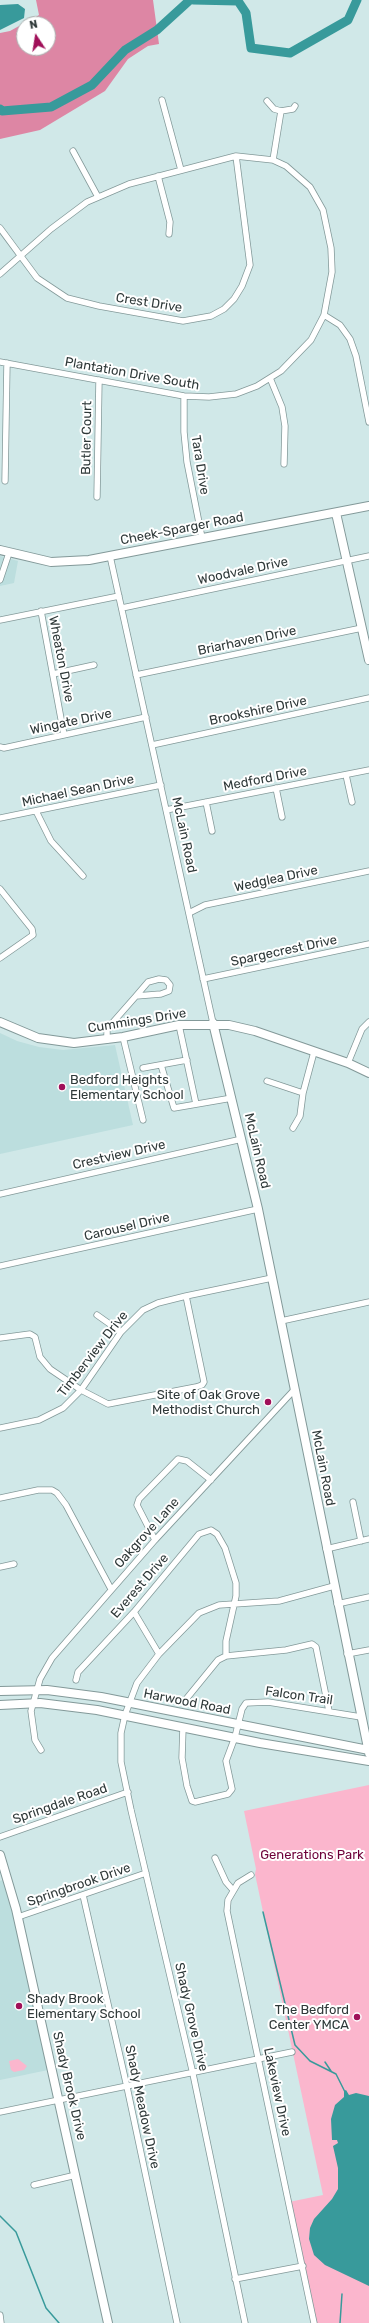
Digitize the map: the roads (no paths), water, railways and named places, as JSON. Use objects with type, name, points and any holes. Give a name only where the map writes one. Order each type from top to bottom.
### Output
[{"type":"street","points":[[162,100],[181,170]]},
{"type":"street","points":[[267,101],[274,109],[281,111],[293,109],[295,106]]},
{"type":"street","points":[[0,274],[19,256],[70,214],[98,197],[129,184],[236,156],[273,160],[281,111]]},
{"type":"street","points":[[72,151],[98,197]]},
{"type":"street","name":"Crest Drive","points":[[0,228],[36,278],[67,298],[99,306],[183,321],[211,316],[224,309],[234,299],[242,286],[250,265],[236,156]]},
{"type":"street","name":"Plantation Drive South","points":[[0,362],[184,396],[209,397],[236,394],[270,378],[281,371],[306,346],[324,315],[331,288],[332,272],[331,248],[323,210],[315,195],[303,180],[286,166],[273,160]]},
{"type":"street","points":[[158,176],[170,222],[169,234]]},
{"type":"street","points":[[324,315],[340,325],[350,339],[356,356],[369,422]]},
{"type":"street","points":[[5,481],[7,363]]},
{"type":"street","points":[[270,378],[282,407],[286,448],[284,464]]},
{"type":"street","name":"Butler Court","points":[[97,497],[99,380]]},
{"type":"street","name":"Tara Drive","points":[[184,396],[184,432],[187,462],[202,538]]},
{"type":"street","name":"Cheek-Sparger Road","points":[[0,550],[51,562],[68,562],[110,556],[369,506]]},
{"type":"street","points":[[336,513],[348,560],[369,660]]},
{"type":"street","points":[[0,580],[2,567],[9,553]]},
{"type":"street","name":"McLain Road","points":[[110,556],[203,979],[258,1209],[347,1654],[369,1751]]},
{"type":"street","name":"Woodvale Drive","points":[[122,608],[369,556]]},
{"type":"street","points":[[0,620],[119,596]]},
{"type":"street","name":"Wheaton Drive","points":[[41,611],[64,735]]},
{"type":"street","name":"Briarhaven Drive","points":[[136,675],[362,628]]},
{"type":"street","points":[[53,674],[94,665]]},
{"type":"street","name":"Brookshire Drive","points":[[152,745],[369,698]]},
{"type":"street","name":"Wingate Drive","points":[[1,747],[146,717]]},
{"type":"street","name":"Medford Drive","points":[[166,810],[369,770]]},
{"type":"street","points":[[346,775],[352,802]]},
{"type":"street","name":"Michael Sean Drive","points":[[0,818],[161,785]]},
{"type":"street","points":[[276,788],[282,817]]},
{"type":"street","points":[[206,802],[212,831]]},
{"type":"street","points":[[36,811],[51,841],[83,876]]},
{"type":"street","name":"Wedglea Drive","points":[[189,913],[205,905],[369,871]]},
{"type":"street","points":[[0,889],[33,932],[30,938],[0,958]]},
{"type":"street","name":"Spargecrest Drive","points":[[203,979],[369,944]]},
{"type":"street","points":[[107,1040],[107,1029],[148,982],[159,979],[166,980],[170,985],[169,991],[161,994],[136,996]]},
{"type":"street","name":"Cummings Drive","points":[[0,1022],[28,1034],[51,1041],[74,1043],[107,1040],[179,1025],[213,1023],[255,1031],[348,1063],[369,1073]]},
{"type":"street","points":[[348,1063],[362,1029],[369,1022]]},
{"type":"street","points":[[179,1025],[188,1060],[196,1104]]},
{"type":"street","points":[[123,1037],[143,1120]]},
{"type":"street","points":[[293,1128],[300,1116],[303,1093],[314,1052]]},
{"type":"street","points":[[143,1068],[188,1060]]},
{"type":"street","points":[[161,1065],[172,1107],[177,1108],[232,1098]]},
{"type":"street","points":[[267,1081],[303,1093]]},
{"type":"street","name":"Crestview Drive","points":[[0,1194],[242,1139]]},
{"type":"street","name":"Carousel Drive","points":[[0,1266],[258,1209]]},
{"type":"street","name":"Timberview Drive","points":[[0,1428],[46,1418],[63,1408],[81,1390],[121,1332],[143,1310],[158,1303],[186,1296],[272,1278]]},
{"type":"street","points":[[0,1338],[30,1334],[35,1337],[38,1351],[44,1362],[81,1390],[108,1404],[196,1387],[204,1382],[186,1296]]},
{"type":"street","points":[[281,1320],[369,1302]]},
{"type":"street","points":[[97,1315],[121,1332]]},
{"type":"street","name":"Oakgrove Lane","points":[[41,1750],[35,1740],[31,1711],[40,1679],[52,1658],[155,1540],[295,1389]]},
{"type":"street","points":[[155,1540],[137,1505],[139,1500],[178,1459],[187,1461],[211,1480]]},
{"type":"street","points":[[0,1498],[38,1490],[52,1490],[57,1494],[66,1505],[111,1589]]},
{"type":"street","points":[[353,1502],[361,1541]]},
{"type":"street","name":"Everest Drive","points":[[76,1680],[78,1672],[134,1612],[203,1531],[214,1532],[225,1548],[236,1583],[234,1604]]},
{"type":"street","points":[[326,1549],[369,1539]]},
{"type":"street","points":[[0,1567],[14,1564]]},
{"type":"street","name":"Shady Grove Drive","points":[[245,2323],[193,2074],[121,1762],[121,1733],[125,1715],[137,1683],[159,1654],[199,1613],[210,1607],[279,1601],[334,1586]]},
{"type":"street","points":[[337,1604],[369,1597]]},
{"type":"street","points":[[226,1656],[226,1641],[234,1604]]},
{"type":"street","points":[[134,1612],[159,1654]]},
{"type":"street","points":[[187,1698],[218,1660],[226,1656],[286,1650],[312,1644],[317,1653],[330,1711]]},
{"type":"street","points":[[347,1654],[369,1650]]},
{"type":"street","name":"Harwood Road","points":[[0,1691],[36,1690],[74,1693],[238,1724],[369,1751]]},
{"type":"street","name":"Falcon Trail","points":[[183,1727],[182,1758],[187,1786],[192,1801],[195,1802],[228,1794],[232,1789],[226,1761],[235,1738],[243,1706],[250,1702],[268,1702],[361,1717]]},
{"type":"street","name":"Harwood Road","points":[[0,1705],[34,1703],[72,1706],[125,1715],[235,1738],[369,1761]]},
{"type":"street","name":"Springdale Road","points":[[0,1837],[128,1792]]},
{"type":"street","name":"Shady Brook Drive","points":[[0,1855],[18,1917],[60,2100],[108,2323]]},
{"type":"street","points":[[215,1858],[226,1882],[233,1890]]},
{"type":"street","name":"Springbrook Drive","points":[[18,1917],[146,1873]]},
{"type":"street","name":"Lakeview Drive","points":[[251,1875],[242,1879],[233,1890],[228,1900],[227,1911],[260,2061],[314,2323]]},
{"type":"street","name":"Shady Meadow Drive","points":[[83,1895],[127,2087],[176,2323]]},
{"type":"street","points":[[0,2112],[260,2061],[292,2052]]},
{"type":"street","points":[[34,2185],[76,2175]]},
{"type":"street","points":[[235,2279],[303,2266]]},
{"type":"street","points":[[0,2315],[1,2323]]},
{"type":"water","points":[[18,4],[25,9],[24,16],[16,16],[16,22],[0,30],[0,5]]},
{"type":"water","points":[[346,2090],[349,2095],[356,2093],[369,2096],[369,2286],[325,2265],[314,2255],[309,2239],[310,2228],[314,2219],[332,2199],[338,2189],[338,2168],[333,2146],[338,2143],[337,2140],[332,2140],[331,2119],[335,2105],[344,2097],[344,2091]]},
{"type":"waterway","points":[[0,109],[2,111],[51,107],[92,85],[125,50],[157,30],[190,0]]},
{"type":"waterway","points":[[193,0],[238,1],[246,13],[251,48],[290,53],[348,20],[357,0]]},
{"type":"waterway","points":[[263,1912],[295,2045],[310,2061],[336,2074],[345,2092]]},
{"type":"waterway","points":[[325,2062],[331,2071]]},
{"type":"waterway","points":[[0,2216],[16,2232],[46,2308],[59,2323]]},
{"type":"waterway","points":[[340,2323],[342,2294]]},
{"type":"place","name":"Bedford Heights Elementary School","points":[[62,1087]]},
{"type":"place","name":"Site of Oak Grove Methodist Church","points":[[268,1402]]},
{"type":"place","name":"Shady Brook Elementary School","points":[[19,2006]]},
{"type":"place","name":"The Bedford Center YMCA","points":[[357,2017]]},
{"type":"park label","name":"Generations Park","points":[[312,1855]]}]
